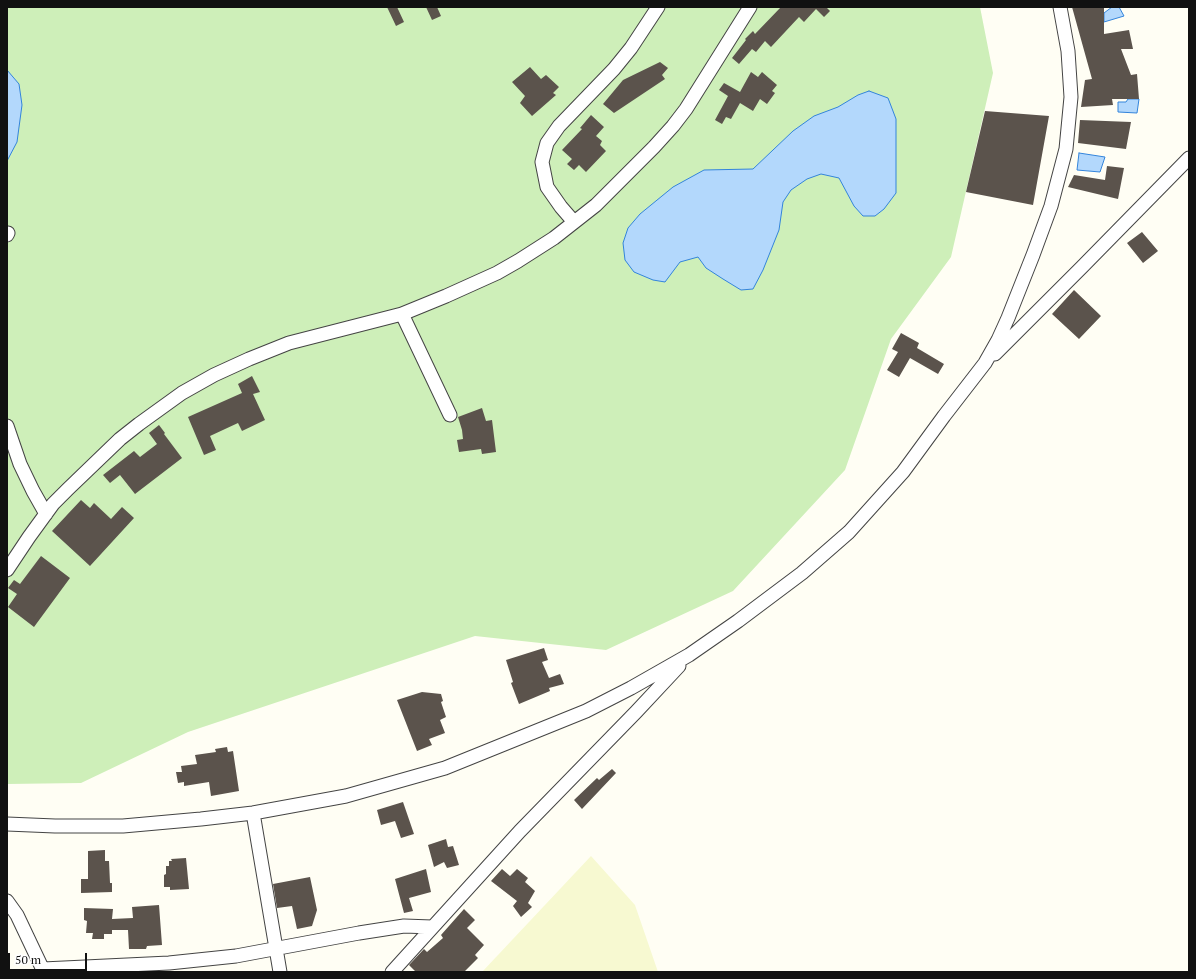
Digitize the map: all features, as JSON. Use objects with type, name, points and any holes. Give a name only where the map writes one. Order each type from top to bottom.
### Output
[{"type":"street","points":[[574,222],[547,187],[542,162],[547,143],[558,126],[627,54],[658,7]]},
{"type":"street","points":[[7,570],[46,514],[68,489],[120,439],[161,408],[200,383],[249,359],[289,343],[402,314],[472,284],[497,273],[537,249],[574,222],[596,205],[630,172],[673,126],[686,109],[750,7]]},
{"type":"street","points":[[7,824],[124,826],[201,820],[253,813],[346,796],[445,768],[586,711],[631,688],[689,655],[797,578],[849,532],[902,472],[985,363],[998,340],[1036,249],[1051,206],[1066,149],[1071,97],[1068,50],[1060,7]]},
{"type":"street","points":[[985,363],[1039,311],[1189,158]]},
{"type":"street","points":[[402,314],[450,415]]},
{"type":"street","points":[[7,426],[20,464],[46,514]]},
{"type":"street","points":[[392,972],[520,831],[636,712],[689,655]]},
{"type":"street","points":[[253,813],[280,972]]},
{"type":"street","points":[[7,900],[17,915],[44,970],[169,963],[236,956],[404,926],[432,927]]},
{"type":"green space","points":[[7,7],[980,7],[993,73],[951,257],[891,339],[845,470],[733,591],[606,650],[475,636],[188,732],[81,783],[7,784]]},
{"type":"green space","points":[[591,856],[635,905],[658,972],[482,972]]},
{"type":"water","points":[[1112,7],[1119,7],[1124,16],[1104,22],[1104,13]]},
{"type":"water","points":[[7,70],[19,84],[22,105],[17,142],[7,161]]},
{"type":"water","points":[[869,91],[888,98],[896,119],[896,193],[884,209],[875,216],[863,216],[854,206],[839,178],[821,174],[807,179],[791,190],[783,202],[779,230],[763,270],[753,289],[741,290],[706,268],[698,257],[680,262],[665,282],[653,280],[634,272],[625,260],[623,243],[628,228],[640,214],[673,187],[704,170],[753,169],[793,131],[814,116],[838,107],[858,95]]},
{"type":"water","points":[[1128,99],[1139,99],[1137,113],[1118,112],[1118,102],[1126,102]]},
{"type":"water","points":[[1079,153],[1105,157],[1100,172],[1077,170]]},
{"type":"building","points":[[387,7],[397,7],[404,22],[396,26]]},
{"type":"building","points":[[426,7],[437,7],[441,16],[432,20]]},
{"type":"building","points":[[781,7],[826,7],[830,11],[824,17],[816,9],[804,22],[799,17],[771,47],[765,41],[756,52],[752,49],[739,64],[732,58],[746,40],[745,39],[753,31],[755,34]]},
{"type":"building","points":[[1072,7],[1104,7],[1104,34],[1129,30],[1133,49],[1121,49],[1131,75],[1137,74],[1139,99],[1112,99],[1113,105],[1081,107],[1085,80],[1092,79]]},
{"type":"building","points":[[660,62],[668,68],[662,75],[665,79],[614,113],[603,104],[623,80]]},
{"type":"building","points":[[530,67],[541,79],[546,75],[559,87],[553,93],[556,95],[532,116],[520,103],[525,96],[512,82]]},
{"type":"building","points":[[751,72],[758,77],[762,72],[777,85],[772,91],[775,93],[767,104],[760,99],[753,111],[740,103],[731,119],[726,117],[722,124],[715,120],[728,96],[719,90],[724,83],[740,92]]},
{"type":"building","points":[[985,111],[1049,116],[1033,205],[966,192]]},
{"type":"building","points":[[591,115],[604,127],[596,136],[602,141],[600,145],[606,151],[586,172],[579,165],[574,170],[567,164],[572,159],[562,150],[582,129],[580,128]]},
{"type":"building","points":[[1080,120],[1131,122],[1126,149],[1078,143]]},
{"type":"building","points":[[1107,166],[1124,168],[1118,199],[1068,187],[1074,175],[1105,180]]},
{"type":"building","points":[[1142,232],[1158,251],[1143,263],[1127,243]]},
{"type":"building","points":[[1074,290],[1101,316],[1079,339],[1052,314]]},
{"type":"building","points":[[901,333],[919,343],[917,348],[944,364],[938,374],[910,358],[899,377],[887,370],[898,352],[892,349]]},
{"type":"building","points":[[252,376],[260,392],[253,394],[265,420],[242,431],[238,423],[210,436],[216,450],[204,455],[188,417],[242,393],[238,384]]},
{"type":"building","points":[[482,408],[486,421],[492,420],[496,452],[482,454],[481,449],[459,452],[457,440],[463,439],[458,417]]},
{"type":"building","points":[[159,425],[182,458],[135,494],[120,475],[110,483],[103,475],[134,451],[140,457],[157,444],[149,433]]},
{"type":"building","points":[[81,500],[90,508],[94,503],[111,519],[122,507],[134,518],[90,566],[52,531]]},
{"type":"building","points":[[41,556],[70,578],[34,627],[8,607],[17,594],[8,588],[14,580],[20,584]]},
{"type":"building","points":[[544,648],[548,660],[542,662],[549,678],[560,674],[564,684],[549,688],[550,691],[519,704],[511,683],[513,682],[506,660]]},
{"type":"building","points":[[422,692],[441,694],[443,701],[441,702],[446,717],[440,720],[445,733],[429,739],[432,745],[417,751],[397,700]]},
{"type":"building","points":[[227,747],[228,752],[233,751],[239,791],[211,796],[209,782],[184,786],[184,782],[178,783],[176,772],[182,772],[181,766],[197,764],[195,755],[216,752],[215,749]]},
{"type":"building","points":[[612,769],[616,773],[582,809],[574,800],[597,778],[599,780]]},
{"type":"building","points":[[403,802],[414,834],[401,838],[395,821],[381,825],[377,810]]},
{"type":"building","points":[[446,839],[448,847],[453,846],[459,865],[447,868],[444,862],[434,867],[428,845]]},
{"type":"building","points":[[105,850],[105,861],[109,861],[112,892],[81,893],[81,879],[88,879],[88,851]]},
{"type":"building","points":[[186,858],[189,889],[170,890],[170,887],[164,887],[164,875],[166,874],[166,866],[169,866],[169,861],[172,861],[171,859]]},
{"type":"building","points":[[426,869],[431,892],[409,898],[413,911],[404,913],[395,879]]},
{"type":"building","points":[[502,869],[510,876],[517,869],[528,878],[525,882],[535,891],[528,903],[532,907],[521,917],[513,906],[517,901],[491,881]]},
{"type":"building","points":[[310,877],[317,910],[312,926],[297,929],[292,906],[277,908],[273,884]]},
{"type":"building","points":[[159,905],[162,945],[147,946],[146,949],[129,949],[128,930],[112,930],[112,934],[104,934],[104,939],[92,939],[93,933],[86,933],[87,921],[84,920],[84,908],[113,909],[112,919],[133,918],[132,907]]},
{"type":"building","points":[[464,909],[475,920],[467,928],[484,945],[475,955],[478,958],[464,972],[416,972],[409,965],[424,949],[427,952],[443,938],[441,935]]}]
